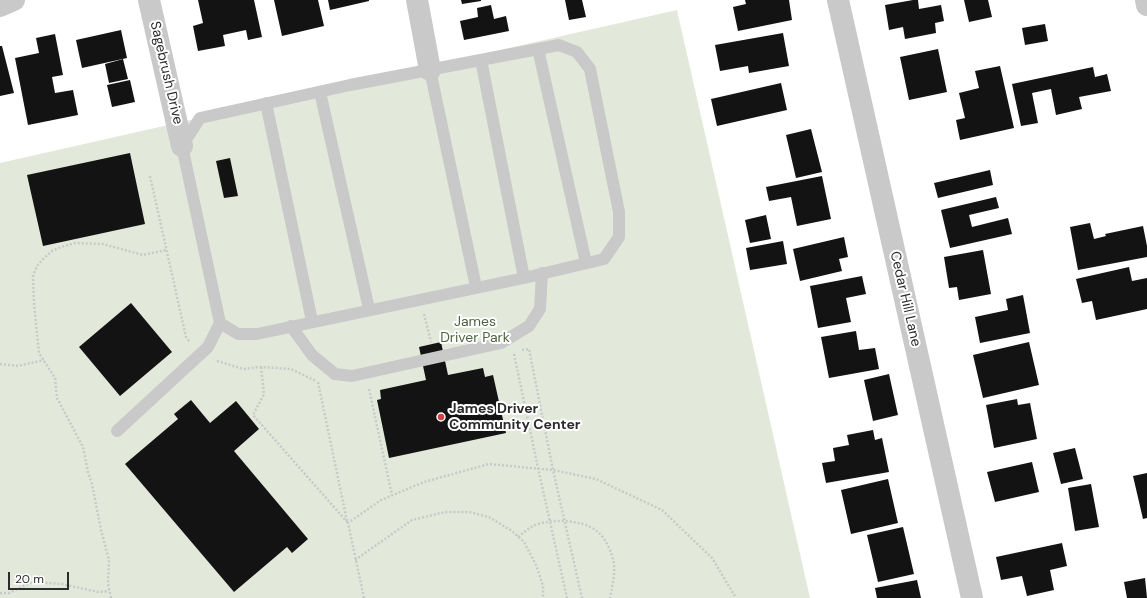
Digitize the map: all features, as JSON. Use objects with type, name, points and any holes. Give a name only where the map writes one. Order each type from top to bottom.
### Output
[{"type":"street","points":[[0,6],[14,0]]},
{"type":"street","name":"Sagebrush Drive","points":[[149,0],[182,146]]},
{"type":"street","points":[[417,0],[430,70]]},
{"type":"street","name":"Cedar Hill Lane","points":[[838,0],[972,598]]},
{"type":"street","points":[[1146,0],[1147,5]]},
{"type":"lane","points":[[117,431],[208,347],[220,323],[182,146],[200,118],[320,92],[559,45],[577,52],[590,69],[619,212],[619,237],[604,259],[524,278],[312,321],[257,334],[238,334],[220,323]]},
{"type":"lane","points":[[538,49],[586,263]]},
{"type":"lane","points":[[481,60],[524,278]]},
{"type":"lane","points":[[430,70],[476,287]]},
{"type":"lane","points":[[320,92],[369,310]]},
{"type":"lane","points":[[266,103],[312,321]]},
{"type":"lane","points":[[290,326],[312,355],[335,374],[352,376],[501,343],[529,326],[540,309],[542,273]]},
{"type":"path","points":[[150,176],[186,337],[199,355],[243,369],[261,367],[291,369],[318,382],[326,383]]},
{"type":"path","points":[[111,598],[109,591],[109,560],[83,447],[57,398],[55,378],[39,353],[33,276],[37,266],[52,251],[75,243],[103,244],[143,255],[166,250]]},
{"type":"path","points":[[421,299],[434,358]]},
{"type":"path","points":[[521,351],[528,350],[582,598]]},
{"type":"path","points":[[513,352],[567,598]]},
{"type":"path","points":[[0,364],[18,366],[44,360]]},
{"type":"path","points":[[261,367],[264,394],[253,415],[348,523]]},
{"type":"path","points":[[318,382],[364,598]]},
{"type":"path","points":[[368,383],[392,495]]},
{"type":"path","points":[[348,523],[392,495],[424,482],[489,464],[553,470],[596,479],[662,510],[712,558],[736,598]]},
{"type":"path","points":[[355,560],[412,520],[445,512],[469,512],[489,517],[512,531],[524,542],[536,564],[542,586],[543,598]]},
{"type":"path","points":[[518,537],[534,526],[556,520],[577,522],[597,532],[607,544],[614,564],[614,581],[610,598]]},
{"type":"path","points":[[0,593],[9,593],[32,582],[62,584],[98,592],[109,591]]},
{"type":"green space","name":"James Driver Park","points":[[677,10],[810,598],[0,598],[0,163]]},
{"type":"building","points":[[198,0],[254,0],[262,37],[248,40],[246,30],[223,35],[225,46],[198,51],[193,26],[203,23]]},
{"type":"building","points":[[274,0],[318,0],[324,26],[282,36]]},
{"type":"building","points":[[328,0],[369,0],[369,1],[330,10]]},
{"type":"building","points":[[461,0],[481,0],[481,1],[462,4]]},
{"type":"building","points":[[565,0],[582,0],[586,17],[569,20]]},
{"type":"building","points":[[745,0],[789,0],[792,20],[738,31],[733,7],[746,4]]},
{"type":"building","points":[[918,0],[919,9],[941,5],[944,21],[935,23],[936,33],[905,39],[903,27],[889,30],[885,5]]},
{"type":"building","points":[[964,0],[988,0],[992,17],[969,22]]},
{"type":"building","points":[[491,5],[494,19],[506,16],[509,31],[464,40],[460,21],[478,17],[477,8]]},
{"type":"building","points":[[1045,24],[1048,41],[1025,45],[1022,28]]},
{"type":"building","points":[[121,30],[127,58],[82,68],[76,40]]},
{"type":"building","points":[[783,33],[789,66],[749,73],[748,66],[720,71],[715,45]]},
{"type":"building","points":[[55,34],[63,75],[52,77],[55,93],[73,90],[78,115],[28,125],[15,58],[39,53],[36,38]]},
{"type":"building","points":[[0,46],[2,46],[14,93],[0,96]]},
{"type":"building","points":[[938,49],[947,92],[909,100],[900,57]]},
{"type":"building","points":[[123,59],[128,79],[109,83],[105,64]]},
{"type":"building","points":[[1000,66],[1014,128],[960,140],[956,120],[965,118],[959,93],[979,88],[975,71]]},
{"type":"building","points":[[1093,67],[1095,77],[1107,74],[1111,91],[1079,97],[1082,109],[1056,115],[1051,89],[1032,93],[1038,123],[1021,126],[1012,84]]},
{"type":"building","points":[[130,80],[135,102],[112,107],[107,85]]},
{"type":"building","points":[[781,83],[787,110],[717,126],[711,99]]},
{"type":"building","points":[[811,129],[822,172],[796,178],[786,135]]},
{"type":"building","points":[[130,153],[145,224],[43,246],[27,175]]},
{"type":"building","points":[[230,158],[238,196],[224,198],[216,161]]},
{"type":"building","points":[[990,170],[993,185],[938,198],[934,183]]},
{"type":"building","points":[[822,176],[831,219],[797,226],[791,197],[769,201],[766,187]]},
{"type":"building","points":[[996,197],[999,208],[969,215],[972,227],[1008,218],[1012,234],[950,248],[941,210]]},
{"type":"building","points":[[766,215],[771,239],[750,243],[745,220]]},
{"type":"building","points":[[1090,223],[1094,239],[1106,236],[1105,234],[1143,226],[1147,246],[1147,257],[1078,270],[1070,227]]},
{"type":"building","points":[[844,237],[848,257],[839,259],[842,271],[800,281],[793,249]]},
{"type":"building","points":[[783,241],[787,264],[750,270],[746,248]]},
{"type":"building","points":[[983,250],[991,294],[959,300],[957,287],[949,288],[944,257]]},
{"type":"building","points":[[1129,267],[1132,281],[1147,278],[1147,309],[1096,320],[1092,301],[1082,303],[1076,279]]},
{"type":"building","points":[[862,276],[866,294],[846,298],[851,322],[818,328],[810,286]]},
{"type":"building","points":[[1023,295],[1030,333],[980,343],[975,317],[1008,310],[1006,299]]},
{"type":"building","points":[[131,303],[172,352],[120,396],[79,347]]},
{"type":"building","points":[[856,331],[859,350],[875,348],[879,369],[829,378],[821,337]]},
{"type":"building","name":"James Driver Community Center","points":[[441,342],[448,375],[483,368],[485,377],[493,375],[506,433],[389,458],[377,400],[381,399],[380,390],[426,380],[419,347]]},
{"type":"building","points":[[1029,342],[1039,385],[983,398],[973,355]]},
{"type":"building","points":[[889,374],[898,415],[873,421],[864,380]]},
{"type":"building","points":[[1017,399],[1018,405],[1030,403],[1037,439],[994,448],[986,405]]},
{"type":"building","points":[[191,400],[210,423],[236,401],[259,429],[234,451],[308,539],[292,553],[287,547],[234,592],[125,464],[178,419],[174,414]]},
{"type":"building","points":[[873,430],[875,440],[882,438],[889,472],[826,483],[822,463],[835,461],[833,448],[849,445],[847,435]]},
{"type":"building","points":[[1075,448],[1083,479],[1061,484],[1053,453]]},
{"type":"building","points":[[1032,462],[1039,492],[995,502],[987,472]]},
{"type":"building","points":[[1147,473],[1147,518],[1143,519],[1133,476]]},
{"type":"building","points":[[888,479],[898,523],[851,534],[841,490]]},
{"type":"building","points":[[1091,484],[1099,527],[1075,531],[1068,488]]},
{"type":"building","points":[[903,527],[914,574],[878,582],[867,535]]},
{"type":"building","points":[[1062,543],[1067,566],[1050,570],[1054,590],[1027,596],[1022,576],[1001,580],[996,557]]},
{"type":"building","points":[[1145,578],[1147,598],[1127,598],[1124,582]]},
{"type":"building","points":[[917,580],[921,598],[877,598],[875,588]]},
{"type":"place","name":"James Driver Community Center","points":[[441,417]]}]
